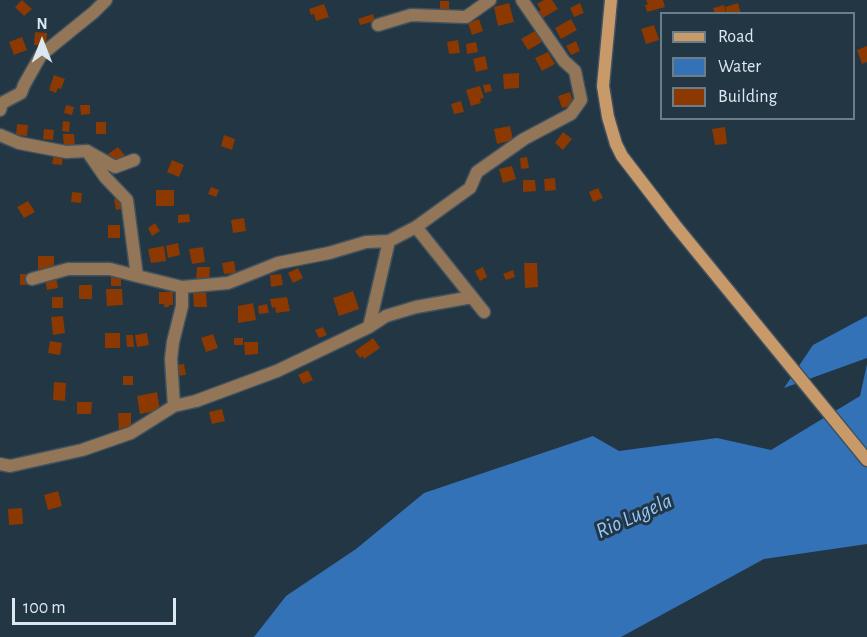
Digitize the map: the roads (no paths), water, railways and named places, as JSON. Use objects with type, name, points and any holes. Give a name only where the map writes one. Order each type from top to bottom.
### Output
[{"type":"main road","points":[[611,0],[603,86],[608,117],[622,156],[675,225],[867,460]]},
{"type":"street","points":[[0,110],[2,103],[21,93],[41,55],[106,0]]},
{"type":"street","points":[[378,25],[411,15],[466,17],[490,0]]},
{"type":"street","points":[[32,279],[68,269],[110,269],[182,287],[228,283],[278,262],[329,253],[366,242],[389,242],[416,228],[470,188],[477,172],[524,139],[571,114],[581,100],[575,71],[564,61],[522,0]]},
{"type":"street","points":[[0,135],[19,143],[66,152],[87,151],[115,167],[134,160]]},
{"type":"street","points":[[87,151],[105,177],[128,200],[136,276]]},
{"type":"street","points":[[416,228],[484,312]]},
{"type":"street","points":[[369,327],[389,242]]},
{"type":"street","points":[[174,406],[171,359],[182,306],[182,287]]},
{"type":"street","points":[[0,464],[10,466],[82,450],[131,433],[174,406],[196,401],[277,371],[369,327],[386,316],[416,307],[472,297]]},
{"type":"water","points":[[867,316],[867,358],[784,388],[813,345]]},
{"type":"water","name":"Rio Lugela","points":[[867,364],[867,544],[764,559],[621,637],[254,637],[286,596],[356,549],[424,493],[593,436],[619,451],[717,438],[771,450],[860,396]]}]
